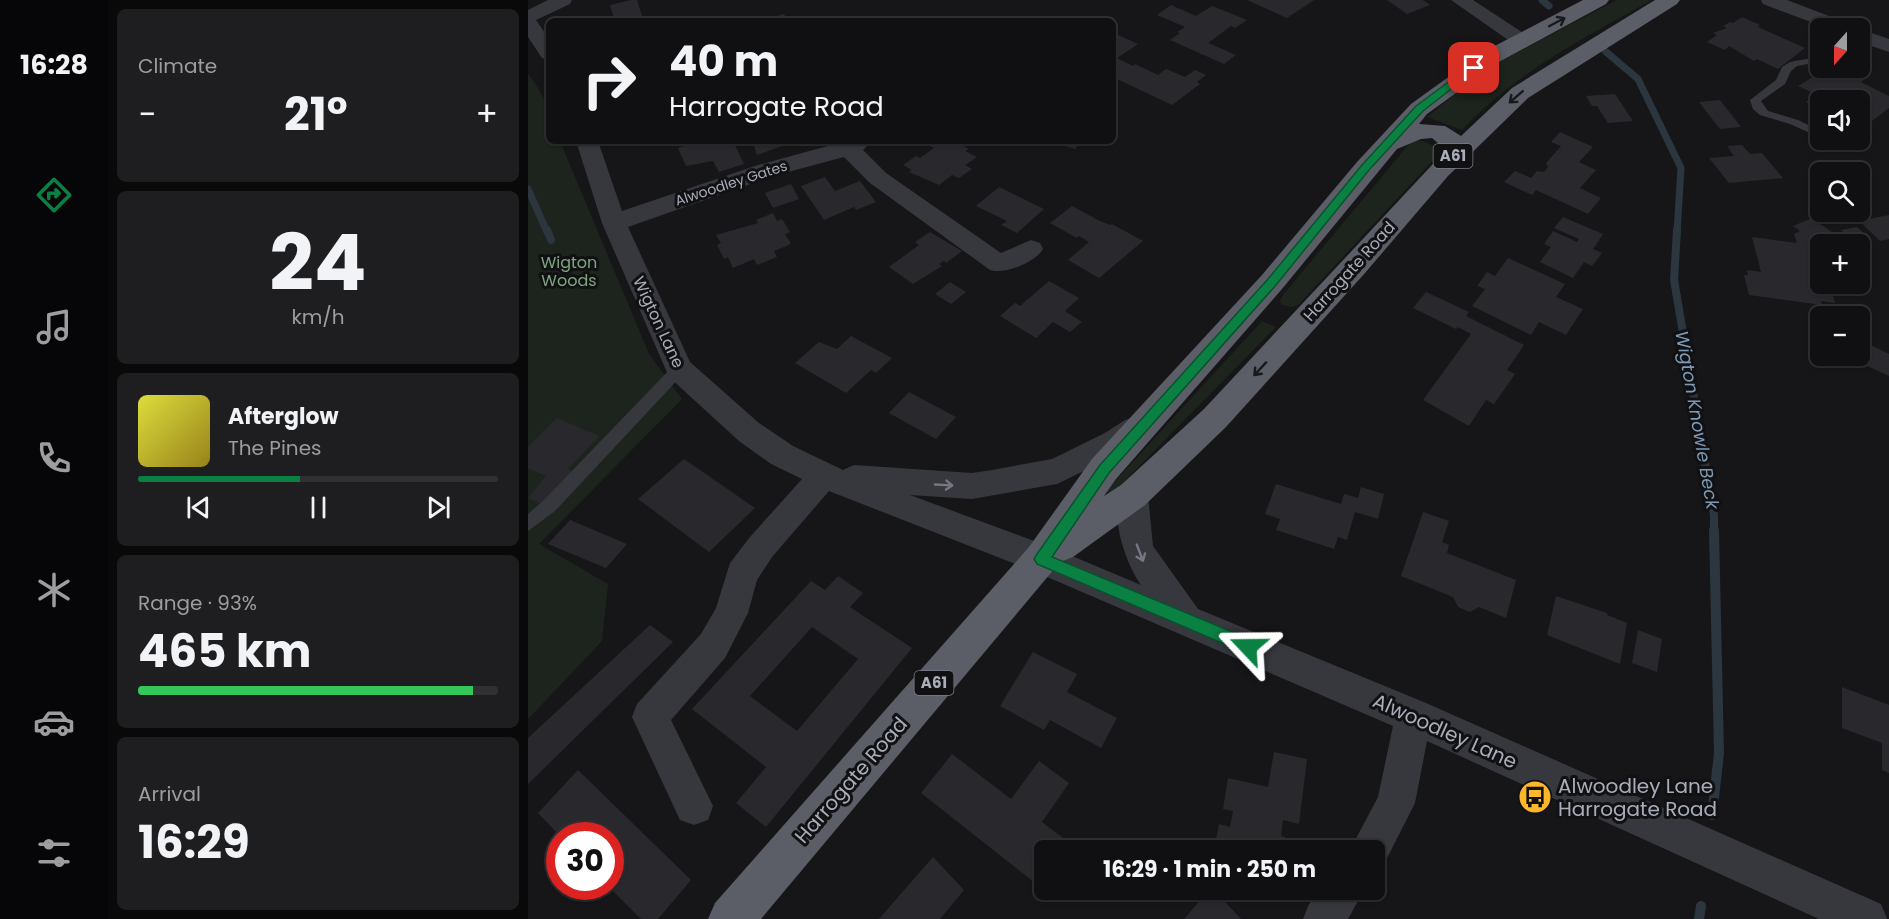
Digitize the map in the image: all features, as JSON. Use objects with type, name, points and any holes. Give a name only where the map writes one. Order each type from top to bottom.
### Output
[{"type":"highway","name":"Harrogate Road","points":[[731,919],[1042,559],[1104,469],[1252,304],[1419,108],[1491,57],[1599,0]]},
{"type":"highway","name":"Harrogate Road","points":[[1042,559],[1133,495],[1215,418],[1439,170],[1520,93],[1670,0]]},
{"type":"highway","name":"A61","points":[[1387,144],[1412,132],[1426,129],[1444,134],[1453,140],[1459,151]]},
{"type":"highway","points":[[1252,304],[1300,326]]},
{"type":"street","points":[[528,17],[563,0]]},
{"type":"street","points":[[1460,0],[1521,40]]},
{"type":"street","points":[[1770,0],[1817,18]]},
{"type":"street","points":[[528,22],[546,49]]},
{"type":"street","points":[[1870,39],[1889,46]]},
{"type":"street","name":"Wigton Lane","points":[[588,144],[614,223],[679,369],[749,432],[782,454],[824,476],[1042,559]]},
{"type":"street","name":"Alwoodley Gates","points":[[614,223],[766,170],[855,145],[878,178],[999,264],[1031,249]]},
{"type":"street","name":"Wigton Lane","points":[[824,476],[972,486],[992,483],[1057,471],[1115,442],[1152,417]]},
{"type":"street","points":[[693,806],[650,717],[713,646],[731,613],[742,574],[761,547],[824,476]]},
{"type":"street","points":[[1133,495],[1137,546],[1144,564],[1187,621]]},
{"type":"street","name":"Alwoodley Lane","points":[[1042,559],[1413,716],[1866,919]]},
{"type":"street","points":[[1376,840],[1396,803],[1413,716]]},
{"type":"street","points":[[1324,919],[1337,900]]},
{"type":"lane","points":[[1810,61],[1794,64],[1786,69],[1781,82],[1755,100],[1757,107],[1764,113],[1810,130]]},
{"type":"lane","points":[[528,524],[549,506],[679,369]]},
{"type":"green space","points":[[1617,0],[1652,0],[1528,73],[1462,130],[1427,117],[1472,80],[1501,61]]},
{"type":"green space","name":"Wigton Woods","points":[[528,74],[546,105],[546,144],[561,144],[649,354],[682,399],[539,544],[608,584],[602,641],[528,719]]},
{"type":"green space","points":[[1414,141],[1423,141],[1436,147],[1435,158],[1298,305],[1292,307],[1282,305],[1280,301],[1283,295]]},
{"type":"green space","points":[[1262,321],[1276,327],[1112,494],[1106,491]]},
{"type":"building","points":[[637,0],[643,18],[614,18],[610,5]]},
{"type":"building","points":[[1247,0],[1314,0],[1287,18]]},
{"type":"building","points":[[1387,0],[1423,0],[1430,5],[1407,14]]},
{"type":"building","points":[[1171,5],[1196,16],[1212,6],[1247,20],[1235,28],[1231,26],[1208,43],[1236,55],[1224,64],[1170,40],[1185,27],[1157,15]]},
{"type":"building","points":[[784,14],[786,18],[770,18]]},
{"type":"building","points":[[1742,17],[1760,25],[1758,27],[1805,48],[1778,69],[1757,59],[1754,61],[1729,46],[1725,50],[1707,42],[1717,35],[1713,33],[1727,28],[1723,26]]},
{"type":"building","points":[[1116,34],[1138,44],[1117,58],[1133,66],[1135,64],[1158,75],[1166,69],[1185,77],[1195,70],[1206,75],[1197,82],[1200,84],[1172,105],[1116,78]]},
{"type":"building","points":[[1811,78],[1863,78],[1865,79],[1861,82],[1889,96],[1889,108],[1872,121],[1870,120],[1870,90],[1810,92],[1798,86]]},
{"type":"building","points":[[1615,94],[1633,121],[1608,123],[1597,106],[1592,106],[1586,96]]},
{"type":"building","points":[[1720,100],[1741,127],[1720,129],[1699,102]]},
{"type":"building","points":[[1560,132],[1593,147],[1579,162],[1596,170],[1580,188],[1601,198],[1588,214],[1536,190],[1532,195],[1504,182],[1515,171],[1531,178],[1537,171],[1544,172],[1548,167],[1546,163],[1561,146],[1551,142]]},
{"type":"building","points":[[689,144],[734,144],[744,164],[719,172],[713,161],[686,166],[678,148]]},
{"type":"building","points":[[753,144],[787,144],[757,155]]},
{"type":"building","points":[[960,144],[969,149],[965,151],[977,157],[965,165],[972,169],[959,178],[952,175],[939,185],[909,172],[912,170],[903,165],[916,156],[920,158],[934,148],[930,146]]},
{"type":"building","points":[[1058,144],[1079,144],[1075,149]]},
{"type":"building","points":[[1742,145],[1750,154],[1762,153],[1783,178],[1729,183],[1709,158],[1734,156],[1727,146]]},
{"type":"building","points":[[825,177],[835,191],[860,181],[876,202],[856,210],[854,207],[824,220],[801,186]]},
{"type":"building","points":[[791,184],[799,199],[773,208],[765,193]]},
{"type":"building","points":[[999,187],[1044,209],[1017,233],[1001,225],[1007,221],[976,206]]},
{"type":"building","points":[[1072,206],[1143,241],[1099,278],[1068,260],[1089,242],[1050,223]]},
{"type":"building","points":[[773,213],[777,221],[782,219],[790,232],[785,234],[791,244],[774,251],[777,257],[757,265],[754,259],[733,268],[728,257],[724,259],[717,245],[721,243],[716,235],[758,223],[756,220]]},
{"type":"building","points":[[1889,215],[1889,239],[1880,241],[1860,222],[1870,222],[1870,219]]},
{"type":"building","points":[[1563,217],[1603,234],[1593,249],[1602,253],[1592,266],[1584,262],[1573,278],[1540,262],[1551,247],[1544,244],[1553,231],[1577,242],[1579,239],[1554,228]]},
{"type":"building","points":[[1810,219],[1810,222],[1818,222],[1835,234],[1810,234],[1809,241],[1810,294],[1832,294],[1835,303],[1821,301],[1822,305],[1749,295],[1744,275],[1748,275],[1747,270],[1761,272],[1752,237],[1797,243],[1794,234],[1800,231],[1793,226]]},
{"type":"building","points":[[1857,227],[1865,234],[1845,234],[1841,230]]},
{"type":"building","points":[[930,232],[962,251],[946,263],[944,261],[939,264],[942,266],[913,284],[889,267],[919,245],[915,242]]},
{"type":"building","points":[[1508,258],[1565,284],[1556,297],[1583,309],[1566,335],[1539,322],[1531,335],[1472,306],[1485,289],[1477,286],[1487,272],[1495,276]]},
{"type":"building","points":[[1049,281],[1079,298],[1065,311],[1082,322],[1070,332],[1053,322],[1036,338],[1000,316],[1015,303],[1020,306]]},
{"type":"building","points":[[950,282],[966,292],[951,304],[935,294]]},
{"type":"building","points":[[1426,292],[1469,312],[1466,316],[1524,345],[1507,370],[1515,374],[1494,404],[1486,400],[1469,426],[1423,400],[1471,334],[1413,308]]},
{"type":"building","points":[[851,336],[892,358],[876,373],[871,370],[846,393],[795,363],[819,342],[837,349]]},
{"type":"building","points":[[1870,345],[1889,354],[1889,376],[1868,366],[1870,366]]},
{"type":"building","points":[[909,392],[956,417],[936,439],[889,413]]},
{"type":"building","points":[[557,418],[599,436],[568,469],[575,473],[543,505],[528,498],[546,476],[528,468],[528,447]]},
{"type":"building","points":[[684,459],[755,508],[709,552],[638,499]]},
{"type":"building","points":[[1276,484],[1341,504],[1344,494],[1358,498],[1361,487],[1384,494],[1378,519],[1355,512],[1347,540],[1338,537],[1334,549],[1276,530],[1280,519],[1265,514]]},
{"type":"building","points":[[1423,512],[1449,521],[1442,542],[1449,545],[1447,553],[1516,580],[1506,618],[1479,607],[1470,612],[1458,607],[1453,597],[1401,576]]},
{"type":"building","points":[[570,520],[627,544],[606,568],[548,544]]},
{"type":"building","points":[[838,576],[863,593],[850,607],[912,648],[766,827],[736,803],[766,767],[692,709],[811,581],[825,590]],"holes":[[[812,627],[858,659],[797,731],[750,696]]]},
{"type":"building","points":[[1556,596],[1607,613],[1627,623],[1620,664],[1547,635]]},
{"type":"building","points":[[650,625],[673,642],[528,784],[528,738]]},
{"type":"building","points":[[1638,630],[1662,639],[1657,672],[1632,663]]},
{"type":"building","points":[[1033,652],[1077,674],[1067,692],[1117,718],[1101,748],[1050,720],[1044,730],[1000,706]]},
{"type":"building","points":[[1842,687],[1889,705],[1889,773],[1882,770],[1882,743],[1842,728]]},
{"type":"building","points":[[1274,752],[1307,759],[1299,824],[1283,820],[1281,836],[1285,837],[1285,840],[1216,840],[1219,824],[1230,827],[1233,811],[1223,809],[1228,778],[1268,787]]},
{"type":"building","points":[[952,754],[1011,799],[1039,761],[1069,783],[1042,822],[1066,840],[1034,840],[1034,882],[921,793]]},
{"type":"building","points":[[578,770],[691,880],[658,919],[641,919],[622,900],[624,900],[624,822],[547,822],[538,813]]},
{"type":"building","points":[[933,857],[964,890],[940,919],[879,919]]},
{"type":"building","points":[[1200,900],[1223,900],[1241,919],[1184,919]]},
{"type":"waterway","name":"Wigton Knowle Beck","points":[[1542,0],[1549,6]]},
{"type":"waterway","name":"Wigton Knowle Beck","points":[[1605,51],[1638,79],[1681,168],[1677,232]]},
{"type":"waterway","points":[[528,189],[547,232]]},
{"type":"waterway","points":[[547,230],[551,240]]},
{"type":"waterway","name":"Wigton Knowle Beck","points":[[1677,230],[1674,280],[1714,515],[1714,530]]},
{"type":"waterway","name":"Wigton Knowle Beck","points":[[1712,815],[1719,753],[1714,530]]},
{"type":"waterway","name":"Wigton Knowle Beck","points":[[1699,919],[1701,906]]},
{"type":"place","name":"Alwoodley Lane Harrogate Road","points":[[1535,797]]},
{"type":"route","points":[[1248,647],[1042,559],[1104,469],[1190,376],[1272,282],[1366,168],[1419,108],[1474,68]]}]
